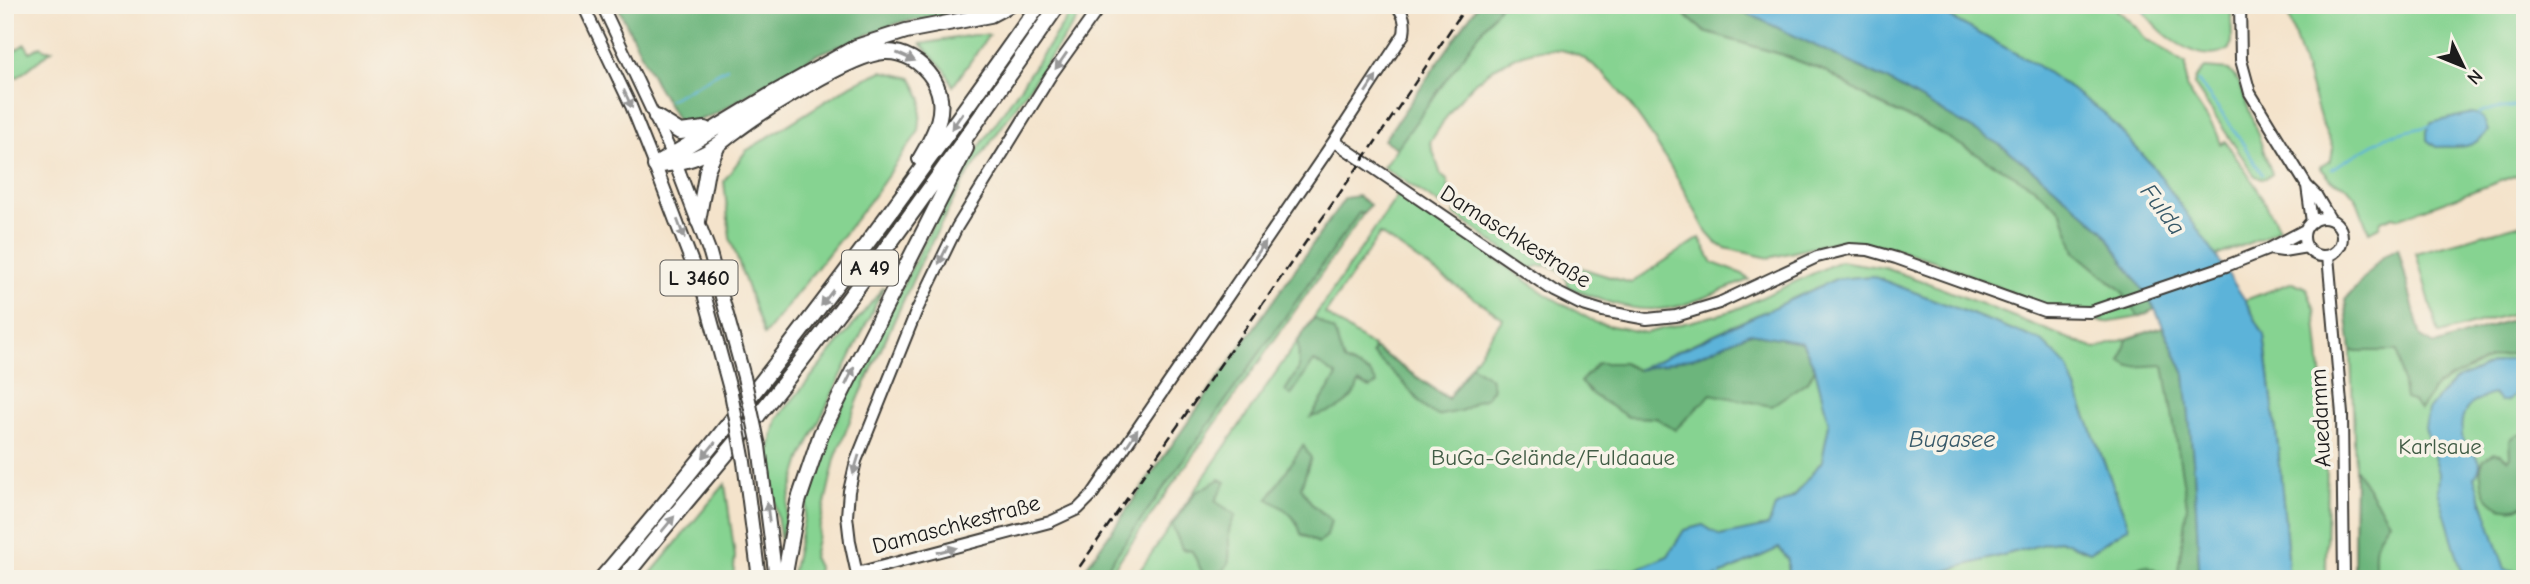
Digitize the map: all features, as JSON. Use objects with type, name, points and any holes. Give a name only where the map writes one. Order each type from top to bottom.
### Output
[{"type":"highway","points":[[656,166],[674,158],[720,125],[856,47],[906,31],[990,15],[1009,5]]},
{"type":"highway","name":"A 49","points":[[601,579],[758,388],[882,223],[1039,5]]},
{"type":"highway","name":"A 49","points":[[624,578],[769,402],[992,100],[1058,5]]},
{"type":"highway","points":[[674,158],[697,157],[770,109],[865,55],[888,52],[911,57],[925,68],[935,83],[940,97],[940,117],[933,137],[882,223]]},
{"type":"highway","points":[[784,579],[798,502],[821,434],[909,257],[992,100]]},
{"type":"highway","points":[[656,117],[683,133],[720,125]]},
{"type":"highway","points":[[698,221],[707,170],[718,145]]},
{"type":"main road","name":"L 3460","points":[[674,158],[710,253],[744,377],[758,446],[776,579]]},
{"type":"main road","name":"L 3460","points":[[656,166],[704,294],[732,393],[759,579]]},
{"type":"street","name":"L 3460","points":[[583,5],[656,166]]},
{"type":"street","name":"L 3460","points":[[602,5],[674,158]]},
{"type":"street","name":"Damaschkestraße","points":[[1101,5],[1051,75],[957,227],[916,312],[856,461],[849,491],[847,516],[858,576],[1050,522],[1078,509],[1092,495],[1404,34],[1405,22],[1396,5]]},
{"type":"street","points":[[2240,5],[2241,61],[2250,93],[2306,186],[2316,195],[2330,219],[2339,226],[2343,238],[2338,249],[2328,256],[2316,255],[2307,247],[2304,239],[2309,226],[2306,186]]},
{"type":"street","name":"Damaschkestraße","points":[[1334,141],[1554,291],[1603,311],[1647,319],[1698,311],[1817,257],[1849,249],[1868,250],[1896,258],[2044,310],[2090,312],[2270,249]]},
{"type":"street","points":[[2270,249],[2322,218],[2330,219]]},
{"type":"street","points":[[2270,249],[2283,251],[2307,247]]},
{"type":"street","name":"Auedamm","points":[[2328,256],[2342,414],[2344,579]]},
{"type":"green space","points":[[617,5],[994,5],[970,15],[901,22],[816,55],[715,114],[681,127],[655,82]]},
{"type":"green space","points":[[1076,5],[1087,5],[963,182],[920,264],[860,395],[835,459],[813,557],[818,567],[817,579],[791,579],[814,472],[841,409],[936,219],[976,152]]},
{"type":"green space","points":[[1478,5],[1500,5],[1397,148],[1384,140]]},
{"type":"green space","points":[[1500,5],[1673,5],[1705,32],[1780,54],[1827,72],[1876,103],[1929,127],[2034,187],[2062,212],[2075,252],[2122,291],[2139,317],[2105,323],[2029,300],[1935,261],[1886,246],[1839,241],[1769,258],[1725,248],[1707,233],[1666,159],[1629,103],[1609,79],[1589,62],[1569,52],[1540,50],[1526,53],[1485,74],[1459,99],[1430,142],[1441,175],[1448,181],[1449,196],[1442,206],[1383,167]]},
{"type":"green space","points":[[1673,5],[1730,5],[1885,79],[2002,146],[2103,230],[2155,309],[2139,317],[2122,291],[2075,252],[2062,212],[2034,187],[1929,127],[1875,102],[1825,71],[1780,54],[1705,32]]},
{"type":"green space","points":[[1928,5],[2112,5],[2146,40],[2186,64],[2186,87],[2217,133],[2221,144],[2225,141],[2257,188],[2279,228],[2264,237],[2216,256],[2152,165],[2103,112],[2035,64]]},
{"type":"green space","points":[[2140,5],[2231,5],[2230,49],[2218,54],[2192,51],[2167,36]]},
{"type":"green space","points":[[2285,5],[2525,5],[2525,172],[2400,218],[2393,216],[2381,221],[2379,227],[2369,232],[2356,198],[2347,187],[2331,180],[2320,167],[2331,160],[2333,148],[2322,124]]},
{"type":"green space","points":[[989,35],[953,86],[945,70],[921,44]]},
{"type":"green space","points":[[25,44],[30,52],[41,46],[45,50],[52,50],[18,77],[12,77],[5,67],[5,49],[9,54]]},
{"type":"green space","points":[[2205,68],[2229,70],[2239,82],[2272,174],[2268,177],[2255,176],[2194,85],[2195,79]]},
{"type":"green space","points":[[882,71],[912,78],[922,99],[919,131],[870,201],[764,335],[730,238],[724,181],[746,151],[853,84]]},
{"type":"green space","name":"BuGa-Gelände/Fuldaaue","points":[[1400,192],[1547,295],[1597,323],[1646,333],[1732,311],[1840,261],[1885,268],[2095,349],[2163,327],[2197,579],[1922,579],[2059,540],[2090,552],[2129,527],[2067,366],[2042,341],[1872,276],[1836,279],[1679,350],[1815,368],[1829,424],[1822,461],[1793,497],[1775,507],[1769,526],[1720,536],[1703,525],[1684,530],[1668,556],[1635,570],[1594,571],[1567,579],[1134,579]],"holes":[[[1380,234],[1503,318],[1448,398],[1325,314]]]},
{"type":"green space","points":[[1358,196],[1370,205],[1363,214],[1359,213],[1099,579],[1078,579],[1345,198]]},
{"type":"green space","points":[[1460,204],[1521,243],[1584,269],[1631,283],[1700,238],[1713,263],[1743,274],[1749,280],[1683,305],[1654,309],[1624,306],[1568,287],[1560,270],[1550,266],[1530,269],[1454,214]]},
{"type":"green space","points":[[1359,213],[1363,214],[1106,579],[1099,579]]},
{"type":"green space","points":[[2525,223],[2525,310],[2439,334],[2416,253]]},
{"type":"green space","points":[[2398,248],[2421,337],[2435,345],[2525,315],[2525,349],[2489,359],[2437,385],[2420,410],[2412,401],[2405,399],[2398,351],[2351,351],[2345,300],[2382,257]]},
{"type":"green space","points":[[2293,282],[2306,288],[2315,309],[2327,436],[2326,579],[2288,579],[2278,446],[2264,335],[2245,300]]},
{"type":"green space","points":[[884,287],[801,459],[788,502],[781,542],[768,456],[777,419]]},
{"type":"green space","points":[[1314,318],[1334,331],[1344,361],[1370,373],[1377,384],[1370,388],[1359,383],[1346,403],[1311,417],[1337,376],[1314,361],[1291,395],[1285,391],[1299,368],[1298,341]]},
{"type":"green space","name":"Karlsaue","points":[[2525,325],[2525,579],[2354,579],[2355,468],[2351,351],[2447,350]]},
{"type":"green space","points":[[2163,327],[2185,374],[2194,470],[2199,565],[2197,579],[2177,579],[2187,505],[2164,365],[2129,367],[2121,361],[2127,339]]},
{"type":"green space","points":[[1750,333],[1802,342],[1815,368],[1809,380],[1771,406],[1711,394],[1675,430],[1656,418],[1628,417],[1593,395],[1580,382],[1598,363],[1623,363],[1637,370],[1695,357]]},
{"type":"green space","points":[[1374,348],[1448,399],[1471,365],[1490,378],[1493,388],[1485,399],[1463,410],[1438,416],[1426,409],[1401,380],[1372,354]]},
{"type":"green space","points":[[2525,434],[2525,505],[2516,508],[2501,507],[2485,493],[2482,485],[2482,463],[2494,453],[2501,454],[2508,460],[2511,457],[2510,440],[2516,435]]},
{"type":"green space","points":[[1303,445],[1311,458],[1301,487],[1312,504],[1331,520],[1327,536],[1318,543],[1301,534],[1289,513],[1268,499]]},
{"type":"green space","points":[[2355,468],[2389,521],[2375,548],[2376,579],[2354,579]]},
{"type":"green space","points":[[1220,479],[1226,482],[1215,501],[1236,515],[1229,531],[1229,562],[1215,578],[1202,572],[1192,551],[1182,549],[1172,525],[1195,493]]},
{"type":"green space","points":[[725,484],[735,556],[733,579],[646,579]]},
{"type":"green space","points":[[1779,548],[1788,559],[1788,579],[1704,579],[1713,578]]},
{"type":"green space","points":[[2147,565],[2172,579],[2093,579]]},
{"type":"water","name":"Fulda","points":[[1730,5],[1928,5],[2035,64],[2103,112],[2152,165],[2245,300],[2264,335],[2278,446],[2288,579],[2197,579],[2199,565],[2194,470],[2185,374],[2155,309],[2103,230],[2002,146],[1885,79]]},
{"type":"water","points":[[2472,113],[2483,119],[2488,131],[2471,145],[2436,147],[2427,140],[2431,123]]},
{"type":"water","name":"Bugasee","points":[[1872,276],[2042,341],[2067,366],[2129,527],[2090,552],[2059,540],[1922,579],[1788,579],[1788,559],[1779,548],[1713,578],[1567,579],[1594,571],[1635,570],[1668,556],[1684,530],[1703,525],[1720,536],[1768,526],[1775,507],[1794,497],[1822,461],[1829,424],[1815,368],[1802,342],[1750,333],[1695,357],[1637,370],[1836,279]]},
{"type":"water","points":[[2525,354],[2525,384],[2515,387],[2515,394],[2507,401],[2500,401],[2493,394],[2474,402],[2462,421],[2466,450],[2478,457],[2480,465],[2474,477],[2505,569],[2515,571],[2519,579],[2464,579],[2438,491],[2439,473],[2425,428],[2428,410],[2446,388],[2459,378],[2491,364]]},
{"type":"waterway","points":[[2139,5],[2146,12]]},
{"type":"waterway","points":[[669,100],[727,68]]},
{"type":"waterway","points":[[2198,81],[2235,131],[2262,174]]},
{"type":"waterway","points":[[2478,114],[2525,105]]},
{"type":"waterway","points":[[2331,169],[2387,136],[2429,126]]},
{"type":"waterway","points":[[1719,574],[1719,579]]},
{"type":"railway","points":[[1071,579],[1374,144],[1467,5]]}]
